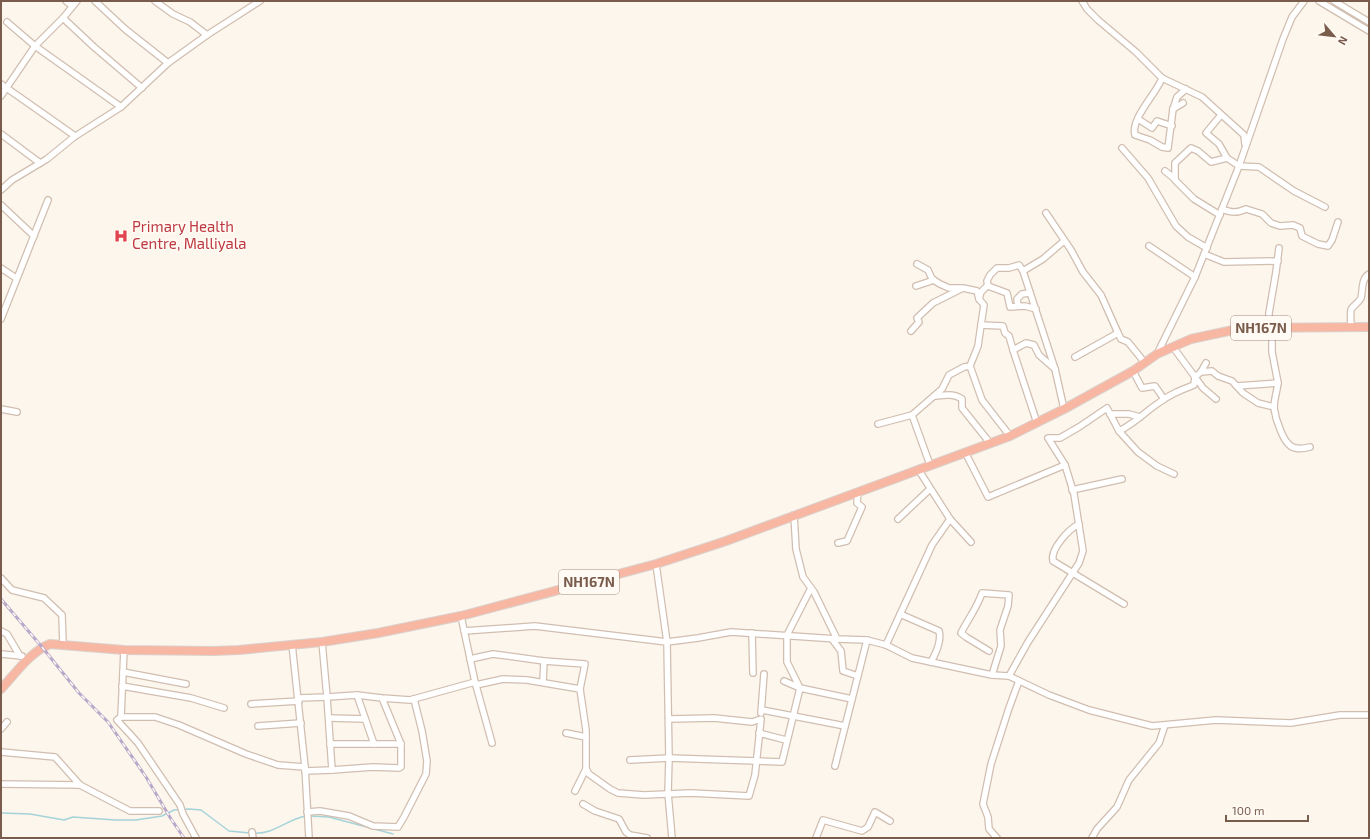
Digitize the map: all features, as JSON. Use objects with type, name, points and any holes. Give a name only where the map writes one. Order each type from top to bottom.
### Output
[{"type":"highway","name":"NH167N","points":[[1,689],[30,657],[42,647],[50,644],[124,650],[214,651],[322,642],[378,634],[460,616],[656,564],[726,541],[990,442],[1010,436],[1064,409],[1133,371],[1157,354],[1191,339],[1233,330],[1369,327]]},
{"type":"street","points":[[66,1],[72,6]]},
{"type":"street","points":[[1,96],[35,46],[63,18],[77,1]]},
{"type":"street","points":[[95,1],[125,29],[168,63]]},
{"type":"street","points":[[155,1],[173,14],[190,22],[207,35]]},
{"type":"street","points":[[1082,1],[1087,9],[1098,20],[1136,52],[1162,78],[1202,97],[1244,136],[1246,141],[1244,152]]},
{"type":"street","points":[[1157,354],[1195,277],[1239,166],[1283,39],[1292,17],[1304,1]]},
{"type":"street","points":[[1319,1],[1369,31]]},
{"type":"street","points":[[1334,1],[1369,22]]},
{"type":"street","points":[[2,188],[40,163],[75,136],[121,107],[168,63],[257,2]]},
{"type":"street","points":[[63,18],[142,88]]},
{"type":"street","points":[[6,22],[35,46],[121,107]]},
{"type":"street","points":[[1162,78],[1160,84],[1149,99],[1138,119],[1134,131],[1135,135],[1150,140],[1162,147],[1168,148],[1173,109],[1177,97],[1186,89]]},
{"type":"street","points":[[1,84],[75,136]]},
{"type":"street","points":[[1173,109],[1183,103]]},
{"type":"street","points":[[1221,115],[1206,132],[1219,144],[1227,158],[1239,166],[1258,167],[1294,191],[1325,207]]},
{"type":"street","points":[[1138,119],[1152,128],[1157,121],[1172,126]]},
{"type":"street","points":[[1,134],[40,163]]},
{"type":"street","points":[[1122,148],[1148,178],[1176,226],[1188,237],[1207,248]]},
{"type":"street","points":[[1175,179],[1175,163],[1192,148],[1211,162],[1227,158]]},
{"type":"street","points":[[1165,171],[1194,199],[1220,215]]},
{"type":"street","points":[[1,318],[48,200]]},
{"type":"street","points":[[1,205],[34,236]]},
{"type":"street","points":[[1222,209],[1237,213],[1246,208],[1262,214],[1271,223],[1280,226],[1293,225],[1300,228],[1302,236],[1328,246],[1332,240],[1338,222]]},
{"type":"street","points":[[1046,213],[1071,250],[1083,272],[1101,295],[1121,339],[1128,342],[1144,363]]},
{"type":"street","points":[[1023,271],[1043,259],[1064,241]]},
{"type":"street","points":[[1149,246],[1195,277]]},
{"type":"street","points":[[1279,248],[1269,314],[1272,328],[1272,352],[1278,383],[1274,407],[1283,438],[1289,445],[1293,448],[1302,450],[1310,447]]},
{"type":"street","points":[[1204,254],[1224,262],[1278,261]]},
{"type":"street","points":[[917,264],[928,270],[932,279],[949,288],[963,288],[977,291],[979,299],[984,305],[978,346],[970,366],[982,400],[1010,436]]},
{"type":"street","points":[[979,299],[981,292],[988,285],[987,281],[990,275],[997,268],[1009,268],[1019,265],[1023,271],[1055,369],[1064,409]]},
{"type":"street","points":[[1,268],[16,278]]},
{"type":"street","points":[[1351,327],[1352,308],[1358,304],[1361,297],[1364,280],[1369,274]]},
{"type":"street","points":[[916,286],[934,280]]},
{"type":"street","points":[[988,285],[1007,293],[1010,307],[1025,306],[1036,309]]},
{"type":"street","points":[[911,331],[919,322],[917,318],[933,303],[963,288]]},
{"type":"street","points":[[1018,306],[1017,299],[1022,294],[1030,293]]},
{"type":"street","points":[[981,325],[1003,326],[1005,333],[1009,336],[1018,369],[1037,423]]},
{"type":"street","points":[[1075,357],[1118,333]]},
{"type":"street","points":[[1013,350],[1026,343],[1034,345],[1039,355],[1055,369]]},
{"type":"street","points":[[1173,347],[1203,388],[1216,399]]},
{"type":"street","points":[[1119,431],[1129,426],[1164,399],[1174,393],[1194,385],[1195,377],[1201,372],[1206,363]]},
{"type":"street","points":[[878,424],[912,416],[942,389],[948,375],[964,367],[970,366]]},
{"type":"street","points":[[1133,371],[1142,388],[1155,386],[1164,399]]},
{"type":"street","points":[[1201,372],[1212,371],[1218,376],[1232,381],[1243,393],[1258,403],[1274,407]]},
{"type":"street","points":[[1237,386],[1278,383]]},
{"type":"street","points":[[934,396],[947,394],[958,396],[962,399],[962,408],[990,442]]},
{"type":"street","points":[[1009,676],[1028,642],[1072,573],[1082,556],[1083,551],[1072,490],[1065,465],[1048,438],[1060,438],[1107,408],[1119,431],[1138,452],[1157,466],[1174,474]]},
{"type":"street","points":[[1,409],[17,412]]},
{"type":"street","points":[[1110,414],[1129,414],[1140,417]]},
{"type":"street","points":[[912,416],[930,465]]},
{"type":"street","points":[[966,452],[988,497],[1065,465]]},
{"type":"street","points":[[918,470],[950,519],[971,542]]},
{"type":"street","points":[[1072,490],[1122,479]]},
{"type":"street","points":[[898,519],[930,489]]},
{"type":"street","points":[[838,543],[847,541],[862,507],[857,503],[858,492]]},
{"type":"street","points":[[794,515],[796,549],[803,577],[811,588],[841,651],[843,671],[858,676]]},
{"type":"street","points":[[886,645],[932,545],[950,519]]},
{"type":"street","points":[[1079,524],[1065,534],[1052,557],[1053,561],[1124,604]]},
{"type":"street","points":[[656,564],[667,642],[669,718],[668,793],[672,838]]},
{"type":"street","points":[[1,578],[12,590],[44,598],[62,615],[63,645]]},
{"type":"street","points":[[630,760],[669,758],[782,762],[786,740],[800,688],[787,662],[787,635],[811,588]]},
{"type":"street","points":[[989,651],[966,638],[961,633],[976,608],[982,593],[1009,594],[1008,606],[1000,630],[1001,646],[992,675]]},
{"type":"street","points":[[900,614],[938,631],[940,634],[938,646],[932,662]]},
{"type":"street","points":[[460,616],[492,743]]},
{"type":"street","points":[[464,631],[535,626],[667,642],[731,632],[867,640],[886,645],[912,658],[992,675],[1009,676],[1049,695],[1089,710],[1152,726],[1216,720],[1291,723],[1340,715],[1369,715]]},
{"type":"street","points":[[1,631],[7,634],[20,656]]},
{"type":"street","points":[[752,633],[752,673]]},
{"type":"street","points":[[835,766],[867,640]]},
{"type":"street","points":[[322,642],[332,770]]},
{"type":"street","points":[[292,644],[299,699],[309,838]]},
{"type":"street","points":[[124,650],[121,717],[117,720],[138,743],[180,805],[183,814],[196,838]]},
{"type":"street","points":[[1,654],[30,657]]},
{"type":"street","points":[[470,659],[493,654],[544,661],[585,664],[580,689],[586,730],[586,769],[575,791]]},
{"type":"street","points":[[543,682],[544,661]]},
{"type":"street","points":[[123,672],[186,684]]},
{"type":"street","points":[[586,769],[589,774],[610,789],[625,794],[644,795],[691,793],[749,796],[755,775],[762,710],[764,674]]},
{"type":"street","points":[[251,704],[357,695],[410,700],[476,683],[502,679],[543,682],[580,689]]},
{"type":"street","points":[[784,681],[800,688],[852,699]]},
{"type":"street","points":[[997,838],[989,829],[988,817],[983,804],[991,764],[1019,681]]},
{"type":"street","points":[[122,686],[191,698],[224,708]]},
{"type":"street","points":[[357,695],[374,744]]},
{"type":"street","points":[[121,717],[155,717],[179,725],[246,754],[278,765],[305,769],[332,770],[373,767],[400,768],[402,765],[401,744],[382,698]]},
{"type":"street","points":[[307,812],[320,811],[349,816],[373,826],[398,827],[426,774],[424,746],[414,698]]},
{"type":"street","points":[[762,710],[846,726]]},
{"type":"street","points":[[329,718],[365,719]]},
{"type":"street","points":[[669,718],[714,718],[752,722],[761,719]]},
{"type":"street","points":[[1,729],[7,722]]},
{"type":"street","points":[[258,726],[301,723]]},
{"type":"street","points":[[1092,838],[1097,829],[1117,807],[1128,780],[1159,743],[1165,725]]},
{"type":"street","points":[[566,733],[586,737]]},
{"type":"street","points":[[759,733],[786,740]]},
{"type":"street","points":[[330,744],[401,744]]},
{"type":"street","points":[[1,752],[54,757],[80,785],[130,811],[159,811]]},
{"type":"street","points":[[1,784],[80,785]]},
{"type":"street","points":[[583,804],[599,813],[619,819],[626,832],[630,835],[647,838]]},
{"type":"street","points":[[816,838],[823,820],[862,831],[868,827],[875,812],[890,821]]},
{"type":"waterway","points":[[1,813],[30,814],[64,820],[73,817],[136,820],[162,816],[174,810],[189,809],[201,810],[229,831],[250,833]]},
{"type":"waterway","points":[[253,833],[267,832],[293,820],[306,816]]},
{"type":"waterway","points":[[310,816],[329,817],[393,834]]},
{"type":"railway","points":[[1,599],[79,693],[108,722],[146,777],[184,838]]},
{"type":"place","name":"Primary Health Centre, Malliyala","points":[[121,236]]}]
